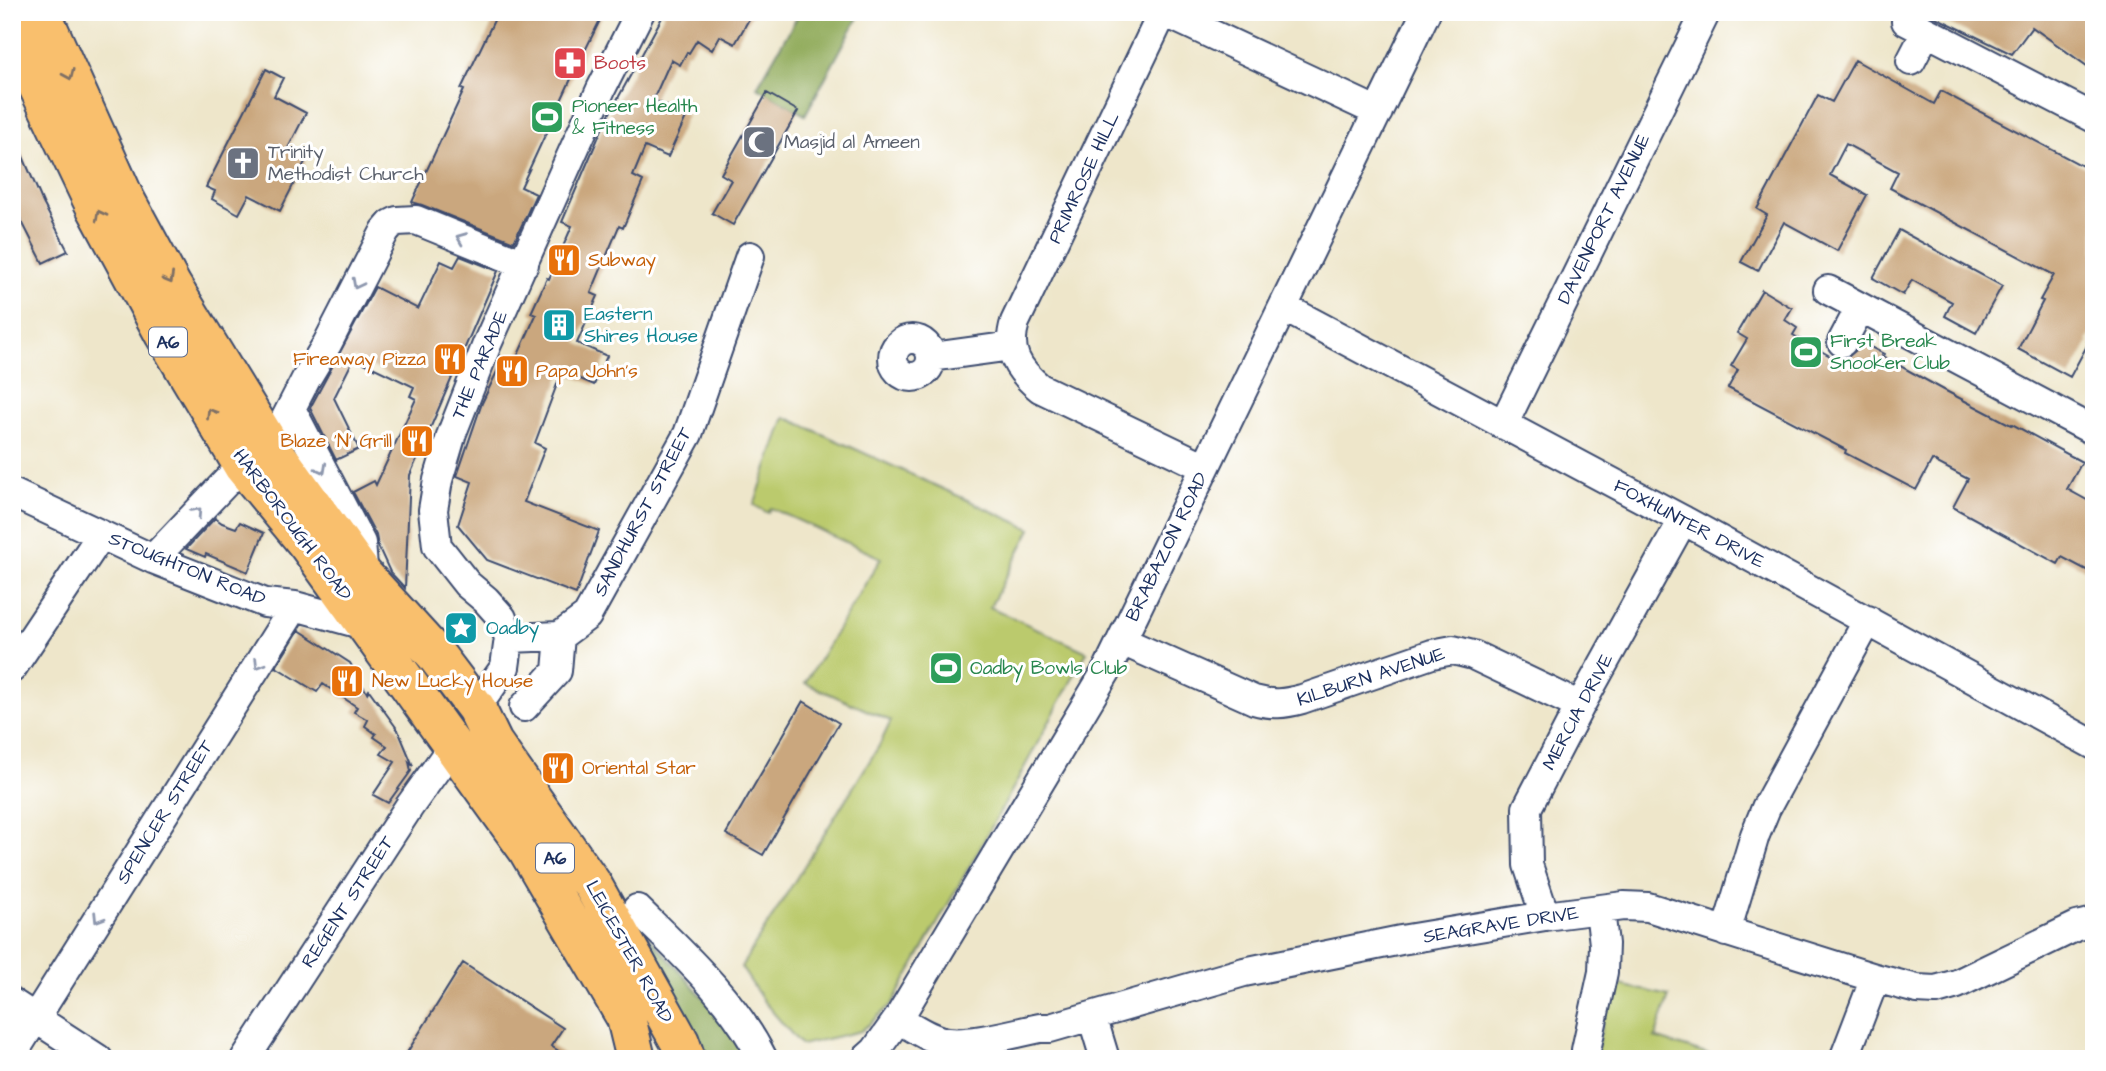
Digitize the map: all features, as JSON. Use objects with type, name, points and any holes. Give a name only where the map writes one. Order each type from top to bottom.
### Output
[{"type":"highway","name":"HARBOROUGH ROAD","points":[[41,12],[125,199],[172,286],[257,457],[308,545],[452,747]]},
{"type":"highway","name":"HARBOROUGH ROAD","points":[[12,32],[95,206],[164,334],[257,457],[435,654],[475,708]]},
{"type":"highway","name":"A6","points":[[363,575],[365,598],[453,712],[452,747]]},
{"type":"highway","name":"A6","points":[[475,708],[473,744],[488,771],[540,836],[578,891],[602,946],[626,1018]]},
{"type":"highway","points":[[452,747],[475,708]]},
{"type":"highway","name":"LEICESTER ROAD","points":[[475,708],[493,743],[592,884],[680,1042],[686,1059]]},
{"type":"highway","name":"LEICESTER ROAD","points":[[452,747],[527,849],[626,1018],[636,1059]]},
{"type":"highway","name":"A6","points":[[592,884],[664,1059]]},
{"type":"street","name":"THE PARADE","points":[[509,638],[502,618],[467,584],[437,546],[433,510],[452,433],[487,344],[601,89],[640,12]]},
{"type":"street","points":[[1163,12],[1378,112]]},
{"type":"street","name":"PRIMROSE HILL","points":[[1012,346],[1012,332],[1016,321],[1163,12]]},
{"type":"street","name":"BRABAZON ROAD","points":[[866,1059],[898,1019],[1122,641],[1426,12]]},
{"type":"street","name":"DAVENPORT AVENUE","points":[[1503,425],[1706,12]]},
{"type":"street","points":[[1912,61],[1916,27],[2094,118]]},
{"type":"street","points":[[153,559],[231,477],[257,457],[291,409],[378,242],[391,224],[416,220],[524,264]]},
{"type":"street","name":"SANDHURST STREET","points":[[560,636],[587,616],[688,433],[750,256]]},
{"type":"street","points":[[1828,290],[2091,424]]},
{"type":"street","name":"FOXHUNTER DRIVE","points":[[1283,307],[1683,520],[2094,745]]},
{"type":"street","points":[[1842,342],[1860,307]]},
{"type":"street","points":[[932,357],[1012,346],[1025,375],[1040,387],[1206,467]]},
{"type":"street","points":[[291,409],[361,543],[363,575]]},
{"type":"street","name":"STOUGHTON ROAD","points":[[12,493],[153,559],[265,603],[295,606],[368,626]]},
{"type":"street","name":"MERCIA DRIVE","points":[[1545,916],[1528,865],[1527,808],[1683,520]]},
{"type":"street","points":[[12,668],[101,535]]},
{"type":"street","name":"SPENCER STREET","points":[[12,1055],[24,1010],[295,606]]},
{"type":"street","points":[[1726,932],[1755,835],[1766,808],[1868,620]]},
{"type":"street","points":[[475,708],[505,667],[509,638],[560,636],[557,671],[524,707]]},
{"type":"street","name":"KILBURN AVENUE","points":[[1122,641],[1254,700],[1269,704],[1286,704],[1433,654],[1453,650],[1473,655],[1580,706]]},
{"type":"street","name":"REGENT STREET","points":[[245,1059],[409,807],[452,747]]},
{"type":"street","name":"SEAGRAVE DRIVE","points":[[898,1019],[930,1037],[947,1042],[1050,1028],[1244,972],[1401,940],[1545,916],[1625,906],[1648,907],[1875,978],[1917,989],[1936,990],[1957,984],[2077,926],[2094,922]]},
{"type":"street","points":[[637,909],[718,991],[752,1037],[763,1059]]},
{"type":"street","points":[[1586,1059],[1603,972],[1604,944],[1600,910]]},
{"type":"street","points":[[1844,1059],[1875,978]]},
{"type":"street","points":[[24,1010],[98,1059]]},
{"type":"street","points":[[1092,1016],[1105,1059]]},
{"type":"green space","points":[[800,12],[861,12],[805,115],[757,87]]},
{"type":"green space","points":[[785,417],[1031,529],[990,607],[1087,652],[892,1004],[861,1031],[801,1045],[764,1002],[741,967],[879,746],[891,721],[805,683],[881,558],[771,508],[768,513],[754,505]]},
{"type":"green space","points":[[643,930],[729,1026],[744,1059],[702,1059],[638,937]]},
{"type":"green space","points":[[1611,983],[1669,996],[1655,1038],[1722,1059],[1595,1059]]},
{"type":"building","points":[[498,12],[604,12],[521,187],[536,194],[514,242],[412,202]]},
{"type":"building","points":[[665,12],[753,12],[735,44],[720,36],[712,50],[697,40],[680,65],[671,60],[653,100],[687,115],[668,157],[645,147],[633,176],[643,181],[623,228],[619,226],[591,293],[598,296],[577,343],[607,356],[594,385],[562,371],[535,443],[545,448],[524,502],[599,531],[576,594],[487,560],[458,525],[472,482],[457,476],[482,403],[503,359],[514,364],[536,315],[531,313],[572,226],[562,222],[605,122]]},
{"type":"building","points":[[1925,12],[2094,12],[2094,71],[2032,27],[2012,54]]},
{"type":"building","points":[[1855,60],[1934,104],[1941,91],[2094,172],[2094,328],[2070,377],[2018,349],[2054,275],[1890,188],[1898,172],[1846,144],[1830,175],[1867,195],[1837,251],[1784,222],[1758,271],[1741,262],[1767,215],[1757,209],[1818,95],[1832,102]]},
{"type":"building","points":[[266,69],[283,78],[274,96],[306,113],[287,150],[306,160],[280,211],[249,195],[239,214],[212,199],[215,191],[206,187]]},
{"type":"building","name":"Masjid al Ameen","points":[[767,93],[798,111],[733,225],[712,213],[731,180],[721,174]]},
{"type":"building","points":[[12,131],[43,203],[68,251],[43,263],[12,202]]},
{"type":"building","points":[[1899,230],[2002,286],[1976,333],[1945,316],[1952,302],[1912,280],[1903,295],[1873,278]]},
{"type":"building","points":[[460,256],[498,271],[410,475],[405,588],[390,572],[376,535],[353,492],[374,481],[376,485],[416,399],[410,396],[414,387],[354,358],[334,398],[359,449],[336,460],[310,408],[375,287],[418,309],[441,261],[454,267]]},
{"type":"building","points":[[1762,290],[1792,308],[1785,320],[1797,328],[1793,335],[1844,364],[1861,342],[1944,390],[2082,462],[2067,489],[2094,504],[2094,574],[2062,557],[2058,564],[1953,507],[1968,479],[1932,460],[1916,490],[1728,388],[1738,370],[1731,366],[1747,339],[1737,333]]},
{"type":"building","points":[[215,518],[236,528],[240,522],[264,533],[248,572],[206,554],[205,557],[186,549]]},
{"type":"building","points":[[299,630],[350,663],[367,693],[369,690],[398,730],[413,766],[409,762],[411,771],[388,803],[373,795],[395,762],[381,754],[387,746],[365,726],[368,720],[354,712],[357,707],[323,684],[317,692],[276,667]]},
{"type":"building","points":[[803,701],[839,723],[763,855],[726,834]]},
{"type":"building","points":[[463,963],[563,1028],[551,1046],[571,1059],[403,1059]]},
{"type":"place","name":"Boots","points":[[570,63]]},
{"type":"place","name":"Pioneer Health & Fitness","points":[[547,117]]},
{"type":"place","name":"Masjid al Ameen","points":[[759,142]]},
{"type":"place","name":"Trinity Methodist Church","points":[[243,163]]},
{"type":"place","name":"Subway","points":[[564,260]]},
{"type":"place","name":"Eastern Shires House","points":[[559,325]]},
{"type":"place","name":"First Break Snooker Club","points":[[1806,352]]},
{"type":"place","name":"Fireaway Pizza","points":[[450,359]]},
{"type":"place","name":"Papa John's","points":[[512,371]]},
{"type":"place","name":"Blaze 'N' Grill","points":[[417,441]]},
{"type":"place","name":"Oadby","points":[[461,628]]},
{"type":"place","name":"Oadby Bowls Club","points":[[946,668]]},
{"type":"place","name":"New Lucky House","points":[[347,681]]},
{"type":"place","name":"Oriental Star","points":[[558,768]]}]
